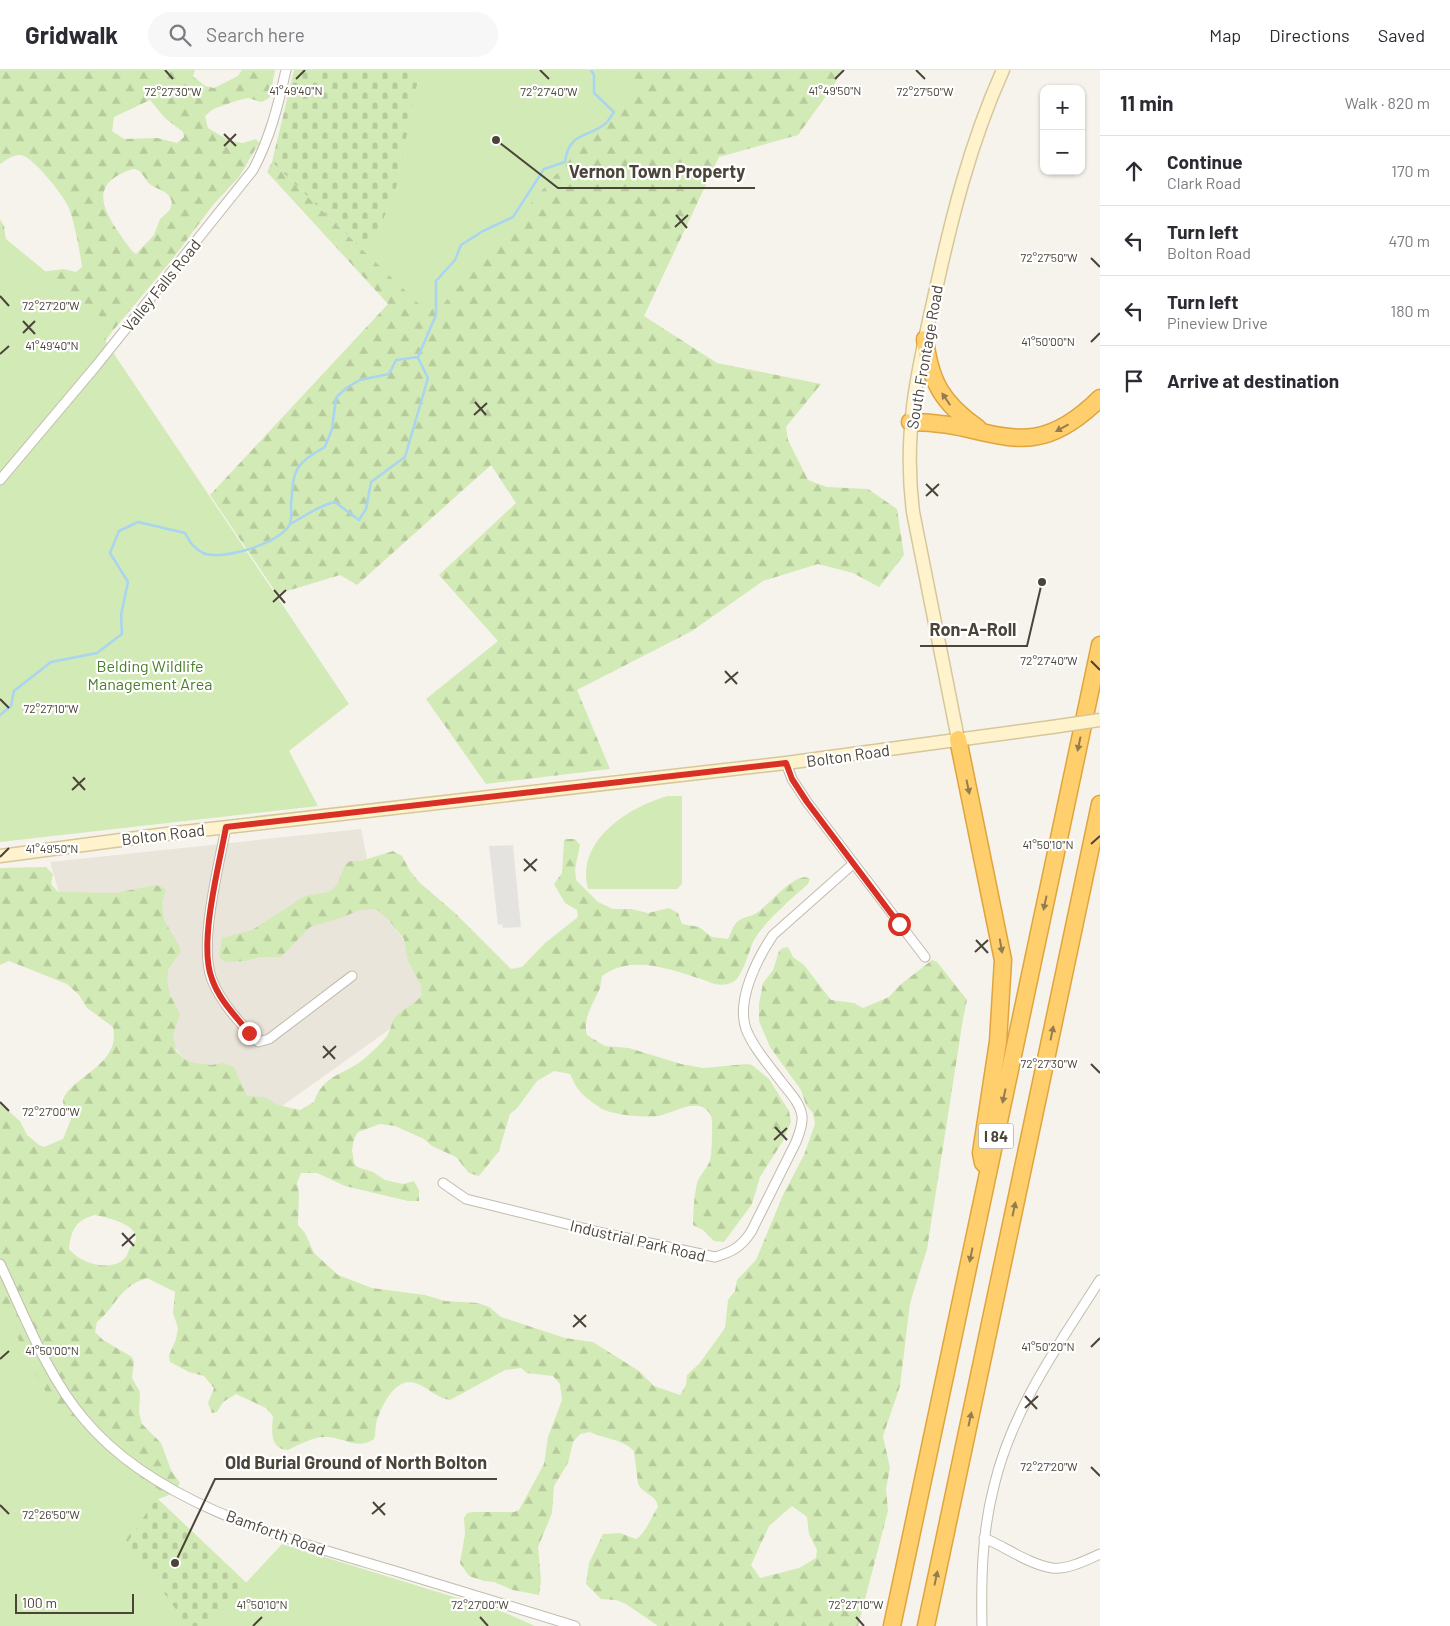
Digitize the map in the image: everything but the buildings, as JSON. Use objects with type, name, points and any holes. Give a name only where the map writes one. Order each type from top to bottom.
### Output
[{"type":"highway","points":[[925,339],[931,370],[944,396],[959,416],[982,431]]},
{"type":"highway","points":[[910,422],[925,422],[1017,438],[1048,434],[1071,423],[1100,398]]},
{"type":"highway","name":"I 84","points":[[892,1626],[1100,645]]},
{"type":"highway","points":[[958,740],[1003,960],[998,1042],[981,1153],[986,1182]]},
{"type":"highway","name":"I 84","points":[[926,1626],[1100,804]]},
{"type":"street","name":"Valley Falls Road","points":[[0,480],[96,366],[253,170],[266,145],[274,122],[286,70]]},
{"type":"street","name":"South Frontage Road","points":[[958,740],[913,512],[909,469],[910,422],[925,339],[960,188],[980,127],[1003,70]]},
{"type":"street","name":"Bolton Road","points":[[0,856],[226,827],[786,763],[1100,720]]},
{"type":"street","points":[[786,763],[792,779],[807,802],[924,957]]},
{"type":"street","points":[[226,827],[208,933],[207,963],[220,996],[249,1033],[258,1042],[269,1039],[352,976]]},
{"type":"street","name":"Industrial Park Road","points":[[443,1183],[466,1199],[603,1233],[715,1257],[731,1253],[743,1244],[751,1232],[796,1142],[801,1128],[802,1116],[797,1102],[749,1035],[743,1012],[746,997],[763,950],[773,935],[853,864]]},
{"type":"street","name":"Bamforth Road","points":[[0,1264],[58,1386],[84,1420],[120,1456],[148,1474],[201,1504],[243,1521],[340,1555],[575,1626]]},
{"type":"street","points":[[982,1626],[984,1538],[994,1485],[1011,1434],[1042,1370],[1100,1280]]},
{"type":"street","points":[[984,1538],[1034,1562],[1053,1568],[1071,1565],[1100,1554]]},
{"type":"shaded area","points":[[361,829],[376,902],[442,992],[240,1136],[155,1020],[68,924],[50,862]]},
{"type":"shaded area","points":[[513,845],[521,927],[503,928],[502,924],[498,925],[489,846]]},
{"type":"green space","points":[[0,70],[195,70],[193,76],[205,86],[214,88],[238,76],[242,70],[275,70],[270,97],[266,100],[261,102],[248,98],[239,100],[213,109],[205,116],[208,128],[230,141],[243,143],[256,139],[259,143],[239,177],[213,205],[171,261],[111,333],[77,379],[0,471],[0,219],[4,226],[7,247],[41,272],[63,269],[76,272],[82,267],[68,206],[54,186],[40,169],[26,157],[21,155],[12,156],[0,164]],"holes":[[[150,100],[165,118],[183,132],[184,137],[177,143],[157,138],[124,139],[112,131],[114,117]],[[133,169],[139,171],[151,185],[166,193],[172,202],[170,210],[160,219],[154,235],[136,254],[132,251],[109,216],[104,205],[103,195],[107,185],[117,176]]]},
{"type":"green space","points":[[294,70],[420,70],[395,194],[367,254],[272,162]]},
{"type":"green space","points":[[420,70],[842,70],[834,85],[798,135],[719,157],[644,316],[717,363],[821,384],[786,427],[788,440],[808,480],[827,487],[868,489],[897,509],[904,555],[879,587],[853,573],[818,564],[763,581],[692,631],[577,690],[610,769],[486,784],[426,699],[498,641],[439,575],[516,503],[491,465],[357,585],[340,575],[277,594],[210,495],[388,304],[267,172],[272,162],[367,254],[395,194]]},
{"type":"green space","points":[[420,70],[609,70],[633,86],[440,308],[422,307],[367,254],[395,194]]},
{"type":"green space","name":"Belding Wildlife Management Area","points":[[0,234],[113,327],[104,339],[349,704],[289,751],[318,806],[0,842]]},
{"type":"green space","points":[[668,796],[682,796],[682,884],[677,889],[588,889],[586,872],[589,856],[597,841],[608,829],[637,808]]},
{"type":"green space","points":[[575,839],[580,845],[575,869],[576,880],[598,902],[613,909],[631,909],[648,913],[669,908],[678,913],[682,924],[699,927],[712,937],[728,939],[739,920],[761,910],[797,879],[804,877],[810,879],[808,884],[757,935],[742,970],[733,982],[724,985],[717,984],[664,968],[638,965],[625,966],[613,969],[602,976],[600,988],[587,1017],[587,1035],[605,1046],[629,1048],[681,1064],[703,1068],[752,1065],[769,1079],[789,1111],[791,1122],[783,1141],[760,1177],[752,1204],[724,1242],[714,1241],[703,1230],[693,1225],[697,1183],[711,1157],[712,1118],[706,1109],[700,1106],[686,1107],[652,1117],[611,1112],[599,1107],[583,1095],[576,1087],[570,1074],[554,1071],[537,1081],[518,1107],[510,1114],[499,1151],[479,1176],[469,1173],[456,1157],[432,1146],[424,1139],[395,1126],[380,1124],[358,1132],[354,1139],[352,1150],[354,1163],[357,1167],[373,1172],[385,1180],[403,1184],[414,1181],[419,1190],[419,1201],[408,1201],[345,1186],[317,1173],[301,1173],[297,1183],[299,1193],[298,1225],[305,1233],[314,1253],[338,1275],[372,1288],[425,1295],[445,1301],[478,1303],[489,1307],[501,1317],[565,1338],[593,1342],[639,1371],[654,1386],[680,1395],[686,1385],[687,1375],[699,1364],[725,1328],[728,1300],[735,1291],[737,1280],[756,1260],[783,1195],[804,1155],[815,1124],[813,1113],[806,1105],[801,1090],[770,1047],[759,1021],[759,1004],[763,983],[773,970],[779,951],[788,947],[793,957],[804,965],[831,1000],[854,1003],[863,1008],[889,997],[900,985],[932,960],[937,962],[967,1000],[927,1249],[910,1303],[900,1386],[883,1436],[890,1468],[886,1489],[888,1511],[858,1626],[658,1626],[626,1604],[616,1600],[601,1599],[586,1584],[589,1563],[603,1534],[620,1533],[636,1539],[646,1529],[658,1507],[653,1497],[638,1484],[634,1451],[624,1444],[590,1432],[580,1434],[573,1442],[568,1463],[554,1486],[552,1513],[538,1547],[541,1580],[539,1595],[513,1590],[494,1582],[469,1576],[460,1563],[465,1534],[464,1518],[467,1513],[473,1512],[514,1512],[519,1510],[544,1464],[548,1437],[562,1400],[560,1384],[553,1376],[527,1373],[521,1368],[505,1370],[450,1400],[440,1397],[420,1385],[408,1382],[401,1384],[395,1389],[385,1402],[376,1424],[374,1439],[362,1444],[331,1437],[320,1437],[288,1450],[282,1449],[273,1438],[273,1416],[266,1408],[236,1394],[223,1402],[217,1412],[212,1413],[208,1403],[214,1388],[204,1376],[189,1372],[170,1362],[169,1356],[178,1328],[173,1313],[175,1292],[147,1278],[130,1286],[124,1292],[97,1322],[95,1332],[103,1340],[132,1357],[134,1362],[132,1378],[140,1392],[139,1413],[142,1424],[161,1443],[171,1470],[180,1483],[173,1492],[155,1500],[123,1550],[0,1626],[0,1104],[20,1121],[27,1135],[39,1145],[44,1147],[63,1139],[71,1119],[64,1106],[64,1097],[75,1084],[107,1056],[114,1038],[113,1027],[87,1008],[79,995],[67,984],[9,961],[0,965],[0,868],[46,867],[53,874],[51,884],[58,892],[116,893],[156,885],[166,889],[162,904],[164,920],[180,947],[180,953],[168,970],[167,981],[170,995],[180,1014],[173,1035],[176,1051],[184,1059],[194,1063],[212,1065],[223,1063],[234,1067],[247,1096],[264,1097],[278,1105],[300,1110],[314,1102],[318,1092],[336,1075],[358,1064],[375,1049],[387,1035],[395,1017],[422,995],[421,985],[408,961],[404,939],[388,919],[376,909],[360,910],[310,927],[281,957],[260,957],[245,961],[225,962],[219,957],[222,938],[252,930],[305,896],[329,892],[337,885],[345,865],[350,861],[361,861],[393,851],[402,856],[410,871],[420,883],[455,913],[511,969],[522,967],[545,943],[578,917],[577,910],[565,903],[554,884],[562,873],[564,840]],"holes":[[[95,1215],[120,1222],[135,1233],[135,1241],[126,1257],[112,1265],[88,1262],[69,1249],[75,1227],[83,1220]],[[792,1506],[807,1517],[809,1534],[817,1550],[816,1558],[799,1568],[760,1578],[751,1565],[769,1526]]]},
{"type":"green space","points":[[0,1299],[21,1346],[55,1406],[88,1440],[164,1493],[122,1535],[188,1626],[0,1626]]},
{"type":"green space","points":[[158,1499],[252,1588],[219,1626],[183,1626],[123,1550],[152,1504]]},
{"type":"green space","points":[[282,1544],[506,1613],[535,1626],[206,1626]]},
{"type":"waterway","points":[[0,715],[11,706],[14,691],[51,662],[97,653],[122,634],[121,615],[128,582],[110,553],[119,531],[138,522],[185,533],[197,549],[211,555],[223,555],[250,549],[275,538],[284,531],[291,522],[293,483],[297,469],[314,453],[325,447],[332,429],[336,398],[346,388],[360,380],[389,374],[396,360],[418,357],[436,315],[436,281],[455,260],[461,245],[483,231],[513,217],[544,169],[565,162],[567,152],[574,141],[605,124],[614,112],[594,93],[594,75],[591,70]]},
{"type":"waterway","points":[[290,524],[317,509],[335,502],[359,520],[366,509],[371,482],[405,457],[428,378],[418,358]]},
{"type":"place","name":"Vernon Town Property","points":[[496,140]]},
{"type":"place","name":"Ron-A-Roll","points":[[1042,582]]},
{"type":"place","name":"Old Burial Ground of North Bolton","points":[[175,1563]]},
{"type":"route","points":[[249,1033],[220,996],[212,980],[207,963],[208,933],[226,827],[433,805],[786,763],[792,779],[807,802],[899,924]]}]
